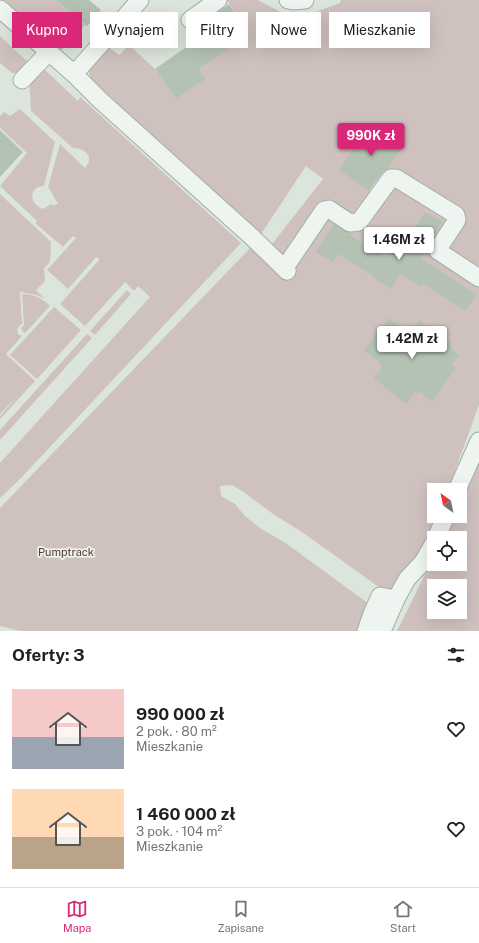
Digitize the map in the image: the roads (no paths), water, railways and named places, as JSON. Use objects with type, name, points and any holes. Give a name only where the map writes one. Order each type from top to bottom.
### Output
[{"type":"street","points":[[74,74],[140,0]]},
{"type":"street","points":[[201,12],[218,0]]},
{"type":"street","points":[[288,0],[294,2],[305,0]]},
{"type":"street","points":[[0,8],[253,238],[287,271],[286,266],[324,210],[330,209],[350,222],[360,222],[391,178],[396,178],[456,215],[457,220],[438,251],[479,278]]},
{"type":"street","points":[[22,80],[49,52]]},
{"type":"street","points":[[460,483],[479,441]]},
{"type":"street","points":[[382,631],[396,599],[407,579],[423,562],[427,555]]},
{"type":"street","points":[[366,631],[380,596],[396,599]]},
{"type":"park label","name":"Pumptrack","points":[[66,552]]}]
